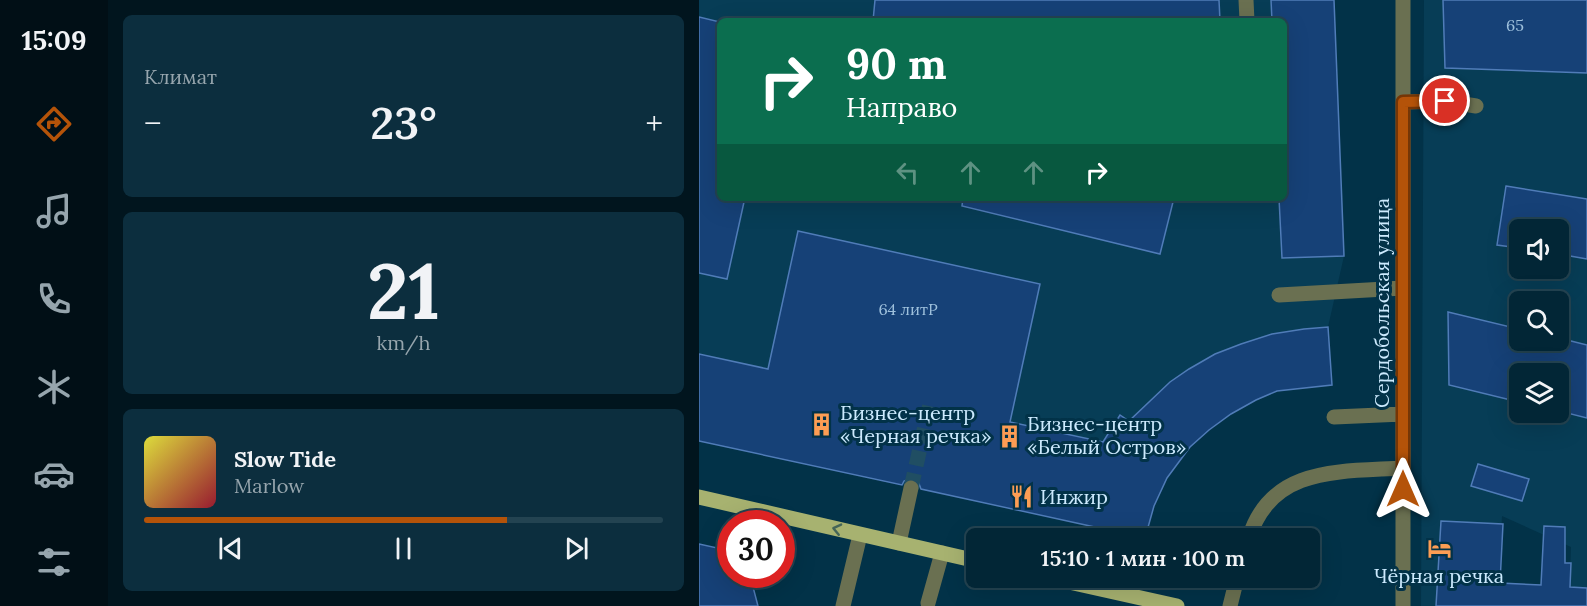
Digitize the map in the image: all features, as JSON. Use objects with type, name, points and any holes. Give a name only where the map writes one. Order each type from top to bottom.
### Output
[{"type":"main road","points":[[699,497],[966,558]]},
{"type":"main road","points":[[1096,588],[1177,606]]},
{"type":"street","points":[[1246,0],[1247,18]]},
{"type":"street","name":"Сердобольская улица","points":[[1403,0],[1403,606]]},
{"type":"street","points":[[1403,102],[1445,101],[1476,106]]},
{"type":"street","points":[[1279,295],[1403,288]]},
{"type":"street","points":[[1334,417],[1403,414]]},
{"type":"street","points":[[1252,528],[1267,502],[1291,484],[1320,474],[1403,468]]},
{"type":"street","points":[[899,543],[911,488]]},
{"type":"street","points":[[843,606],[860,534]]},
{"type":"street","points":[[928,603],[942,553]]},
{"type":"street","points":[[1230,606],[1234,588]]},
{"type":"shaded area","points":[[699,0],[1334,0],[1344,256],[1328,327],[1332,385],[1277,391],[1231,414],[1190,447],[1167,477],[1154,506],[1148,528],[1099,528],[699,441]]},
{"type":"shaded area","points":[[1424,0],[1587,0],[1587,606],[1569,606],[1571,547],[1502,516],[1498,606],[1421,606]]},
{"type":"building","points":[[875,0],[1219,0],[1220,18],[873,18]]},
{"type":"building","points":[[1271,0],[1334,0],[1344,256],[1282,258],[1279,201],[1287,201],[1287,18],[1272,18]]},
{"type":"building","points":[[1443,0],[1587,0],[1587,73],[1445,68]]},
{"type":"building","points":[[699,17],[717,21],[717,201],[744,202],[727,279],[699,273]]},
{"type":"building","points":[[1506,186],[1587,199],[1587,259],[1569,256],[1569,219],[1509,219],[1509,247],[1497,245]]},
{"type":"building","points":[[963,201],[1173,201],[1160,254],[962,206]]},
{"type":"building","points":[[798,231],[1040,284],[1010,422],[1103,442],[1120,415],[1129,421],[1170,382],[1215,354],[1272,334],[1304,329],[1328,327],[1332,385],[1277,391],[1231,414],[1190,447],[1167,478],[1154,506],[1148,528],[1099,528],[921,489],[918,481],[912,478],[904,481],[902,485],[699,441],[699,354],[768,369]]},
{"type":"building","points":[[1448,312],[1509,327],[1509,351],[1569,351],[1569,340],[1587,345],[1587,418],[1569,414],[1569,363],[1509,363],[1509,400],[1449,385]]},
{"type":"building","points":[[1478,464],[1529,479],[1522,501],[1471,486]]},
{"type":"building","points":[[1441,521],[1503,524],[1500,583],[1541,585],[1544,526],[1565,527],[1565,563],[1571,563],[1570,587],[1587,588],[1587,606],[1436,606]]},
{"type":"building","points":[[699,544],[717,548],[717,588],[753,588],[758,606],[699,606]]},
{"type":"tunnel","points":[[911,488],[930,404]]},
{"type":"place","name":"Бизнес-центр «Черная речка»","points":[[822,425]]},
{"type":"place","name":"Бизнес-центр «Белый Остров»","points":[[1009,436]]},
{"type":"place","name":"Инжир","points":[[1022,497]]},
{"type":"place","name":"Чёрная речка","points":[[1439,548]]},
{"type":"route","points":[[1403,489],[1403,102],[1445,101]]}]
